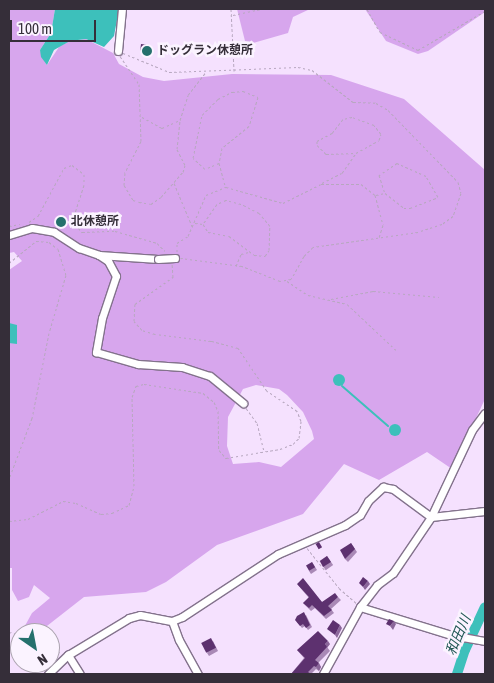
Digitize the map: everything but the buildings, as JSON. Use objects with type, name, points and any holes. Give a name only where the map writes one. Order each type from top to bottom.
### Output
[{"type":"street","points":[[118,51],[122,9]]},
{"type":"street","points":[[9,235],[32,228],[54,232],[79,248],[99,255],[108,261],[116,276],[102,318],[96,352],[138,364],[182,367],[210,376],[243,404]]},
{"type":"street","points":[[99,255],[158,259],[176,258]]},
{"type":"street","points":[[323,674],[360,607],[377,585],[393,573],[431,517],[472,430],[485,413]]},
{"type":"street","points":[[48,674],[67,657],[129,618],[140,615],[172,621],[278,554],[345,525],[387,486],[431,517],[485,511]]},
{"type":"street","points":[[360,607],[451,635],[485,641]]},
{"type":"street","points":[[172,621],[179,640],[198,674]]},
{"type":"street","points":[[67,657],[80,674]]},
{"type":"path","points":[[231,9],[234,71]]},
{"type":"path","points":[[232,15],[262,9]]},
{"type":"path","points":[[367,9],[380,32],[418,50],[485,11]]},
{"type":"path","points":[[118,51],[139,84],[142,117],[141,141],[125,173],[128,193],[133,200],[150,204],[174,182],[185,165],[177,149],[180,120],[188,95],[206,72]]},
{"type":"path","points":[[118,51],[169,72],[234,71],[298,67],[312,70],[353,102],[376,103],[388,110],[458,182],[461,193],[457,206],[452,216],[442,224],[418,232],[313,247],[304,256],[291,279],[286,280]]},
{"type":"path","points":[[218,163],[205,169],[193,158],[202,115],[218,99],[232,92],[244,91],[258,97],[254,119],[222,148],[218,163],[226,187]]},
{"type":"path","points":[[142,117],[162,128],[180,120]]},
{"type":"path","points":[[356,152],[326,154],[322,152],[317,141],[332,133],[343,119],[366,121],[374,125],[381,134],[380,140],[356,152],[342,172],[321,184],[283,203],[270,201],[236,187],[226,187],[206,195],[188,236],[177,243],[176,258],[236,266],[286,280],[308,294],[347,304],[396,350]]},
{"type":"path","points":[[375,195],[385,193],[404,208],[438,197],[426,176],[397,162],[379,175],[385,193]]},
{"type":"path","points":[[174,182],[192,226]]},
{"type":"path","points":[[321,184],[361,184],[375,195],[383,225],[379,237]]},
{"type":"path","points":[[194,222],[203,224],[208,232],[229,236],[260,258],[270,250],[270,226],[259,213],[226,200],[217,204],[203,224]]},
{"type":"path","points":[[9,263],[36,241],[49,242],[58,249],[66,275],[49,332],[32,418],[9,479]]},
{"type":"path","points":[[236,266],[241,254],[249,252]]},
{"type":"path","points":[[330,300],[342,295],[373,291],[439,297]]},
{"type":"path","points":[[243,404],[257,423],[264,452]]},
{"type":"path","points":[[303,543],[339,588],[360,607]]},
{"type":"path","points":[[60,652],[67,657]]},
{"type":"shaded area","points":[[9,9],[55,9],[51,33],[40,50],[47,65],[59,47],[69,41],[86,39],[113,53],[119,64],[143,77],[164,81],[232,74],[331,75],[404,99],[485,170],[485,399],[452,469],[427,452],[379,480],[344,464],[303,514],[217,545],[166,582],[146,592],[84,597],[51,623],[26,623],[32,613],[50,598],[34,585],[29,597],[18,601],[12,590],[12,568],[9,568],[9,270],[22,261],[14,252],[9,253]],"holes":[[[256,385],[279,389],[303,412],[314,439],[281,467],[259,462],[233,464],[227,446],[228,417],[243,389]]]},
{"type":"shaded area","points":[[55,9],[119,9],[114,36],[104,47],[86,39],[70,41],[54,50],[47,65],[41,57],[40,50],[51,33]]},
{"type":"shaded area","points":[[237,9],[310,9],[293,17],[288,33],[253,43],[245,41]]},
{"type":"shaded area","points":[[365,9],[485,9],[485,12],[428,51],[418,54],[386,41]]},
{"type":"shaded area","points":[[9,323],[17,325],[17,344],[9,343]]},
{"type":"shaded area","points":[[339,374],[345,380],[339,386],[333,380]]},
{"type":"shaded area","points":[[393,424],[397,424],[401,430],[397,436],[393,436],[389,432],[389,428]]},
{"type":"waterway","points":[[342,386],[388,426]]},
{"type":"waterway","name":"和田川","points":[[457,674],[465,650],[485,607]]},
{"type":"place","name":"ドッグラン休憩所","points":[[147,51]]},
{"type":"place","name":"北休憩所","points":[[61,222]]}]
